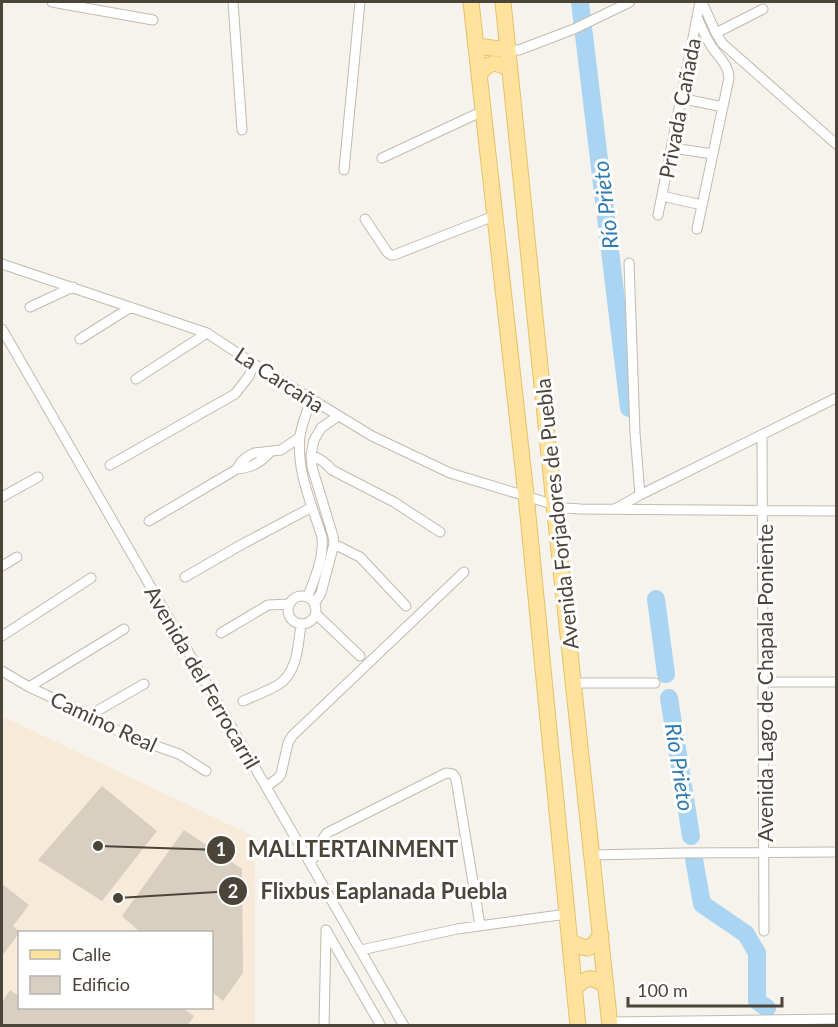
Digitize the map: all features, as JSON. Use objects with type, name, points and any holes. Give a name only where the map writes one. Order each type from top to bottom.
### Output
[{"type":"main road","name":"Avenida Forjadores de Puebla","points":[[471,2],[526,495],[578,1026]]},
{"type":"main road","name":"Avenida Forjadores de Puebla","points":[[502,2],[610,1024]]},
{"type":"main road","points":[[476,46],[508,50]]},
{"type":"main road","points":[[479,75],[489,64],[494,63],[509,69]]},
{"type":"main road","points":[[570,941],[588,948],[601,935]]},
{"type":"main road","points":[[575,988],[585,979],[590,978],[606,986]]},
{"type":"street","points":[[52,2],[153,20]]},
{"type":"street","points":[[111,2],[111,13]]},
{"type":"street","points":[[233,2],[242,130]]},
{"type":"street","points":[[344,170],[360,2]]},
{"type":"street","points":[[508,50],[519,50],[574,29],[630,2]]},
{"type":"street","points":[[701,2],[722,43],[837,144]]},
{"type":"street","name":"Privada Cañada","points":[[658,215],[701,2]]},
{"type":"street","points":[[716,33],[763,9]]},
{"type":"street","points":[[697,17],[710,45],[729,72],[698,229]]},
{"type":"street","points":[[689,100],[723,107]]},
{"type":"street","points":[[382,158],[483,111]]},
{"type":"street","points":[[679,149],[713,154]]},
{"type":"street","points":[[662,196],[702,205]]},
{"type":"street","points":[[365,219],[387,252],[394,255],[494,216]]},
{"type":"street","points":[[629,263],[640,495]]},
{"type":"street","name":"La Carcaña","points":[[2,264],[207,333],[372,436],[450,473],[565,508],[837,511]]},
{"type":"street","points":[[30,307],[73,287]]},
{"type":"street","points":[[80,339],[131,307]]},
{"type":"street","name":"Avenida del Ferrocarril","points":[[2,329],[404,1026]]},
{"type":"street","points":[[136,379],[207,333]]},
{"type":"street","points":[[110,465],[235,394],[249,376],[254,364]]},
{"type":"street","points":[[615,509],[837,398]]},
{"type":"street","points":[[308,596],[323,546],[300,461],[300,437],[311,400]]},
{"type":"street","points":[[315,603],[321,593],[334,544],[312,467],[311,455],[314,440],[321,428],[338,416]]},
{"type":"street","name":"Avenida Lago de Chapala Poniente","points":[[762,435],[764,931]]},
{"type":"street","points":[[149,521],[237,469],[252,466],[270,452],[281,450],[300,437]]},
{"type":"street","points":[[281,450],[300,461]]},
{"type":"street","points":[[311,455],[320,458],[332,470],[394,502],[440,532]]},
{"type":"street","points":[[316,478],[332,470]]},
{"type":"street","points":[[2,497],[38,477]]},
{"type":"street","points":[[185,577],[312,507]]},
{"type":"street","points":[[334,544],[360,557],[406,606]]},
{"type":"street","points":[[2,566],[17,557]]},
{"type":"street","points":[[267,787],[281,774],[288,743],[292,736],[464,572]]},
{"type":"street","points":[[2,636],[91,578]]},
{"type":"street","points":[[308,596],[315,603],[316,614],[311,622],[301,624],[293,621],[288,613],[289,604],[295,597],[308,596]]},
{"type":"street","points":[[221,633],[268,605],[289,604]]},
{"type":"street","points":[[316,614],[360,656]]},
{"type":"street","points":[[243,701],[279,684],[291,670],[301,624]]},
{"type":"street","points":[[29,687],[124,629]]},
{"type":"street","name":"Camino Real","points":[[2,671],[29,687],[90,715],[122,733],[179,754],[206,771]]},
{"type":"street","points":[[763,682],[837,682]]},
{"type":"street","points":[[574,683],[655,683]]},
{"type":"street","points":[[90,715],[144,684]]},
{"type":"street","points":[[310,862],[327,833],[447,773],[454,774],[480,925]]},
{"type":"street","points":[[592,855],[837,852]]},
{"type":"street","points":[[360,950],[480,925],[567,914]]},
{"type":"street","points":[[324,1026],[326,930],[381,1026]]},
{"type":"street","points":[[610,1024],[837,1019]]},
{"type":"shaded area","points":[[2,716],[255,837],[255,1025],[2,1025]]},
{"type":"building","points":[[102,786],[157,831],[102,901],[38,860]]},
{"type":"building","points":[[184,830],[242,869],[243,973],[223,1001],[213,993],[213,931],[139,931],[122,916]]},
{"type":"building","points":[[2,884],[29,905],[13,926],[19,931],[18,935],[2,956]]},
{"type":"building","points":[[10,990],[18,996],[18,1009],[184,1009],[194,1016],[187,1026],[2,1026],[2,1002]]},
{"type":"waterway","name":"Río Prieto","points":[[580,2],[629,408]]},
{"type":"waterway","name":"Río Prieto","points":[[656,599],[666,674]]},
{"type":"waterway","name":"Río Prieto","points":[[669,698],[691,836]]},
{"type":"waterway","name":"Río Prieto","points":[[694,859],[702,904],[746,934],[757,953],[757,1001],[767,1008]]},
{"type":"place","name":"MALLTERTAINMENT","points":[[98,846]]},
{"type":"place","name":"Flixbus Eaplanada Puebla","points":[[118,898]]}]
